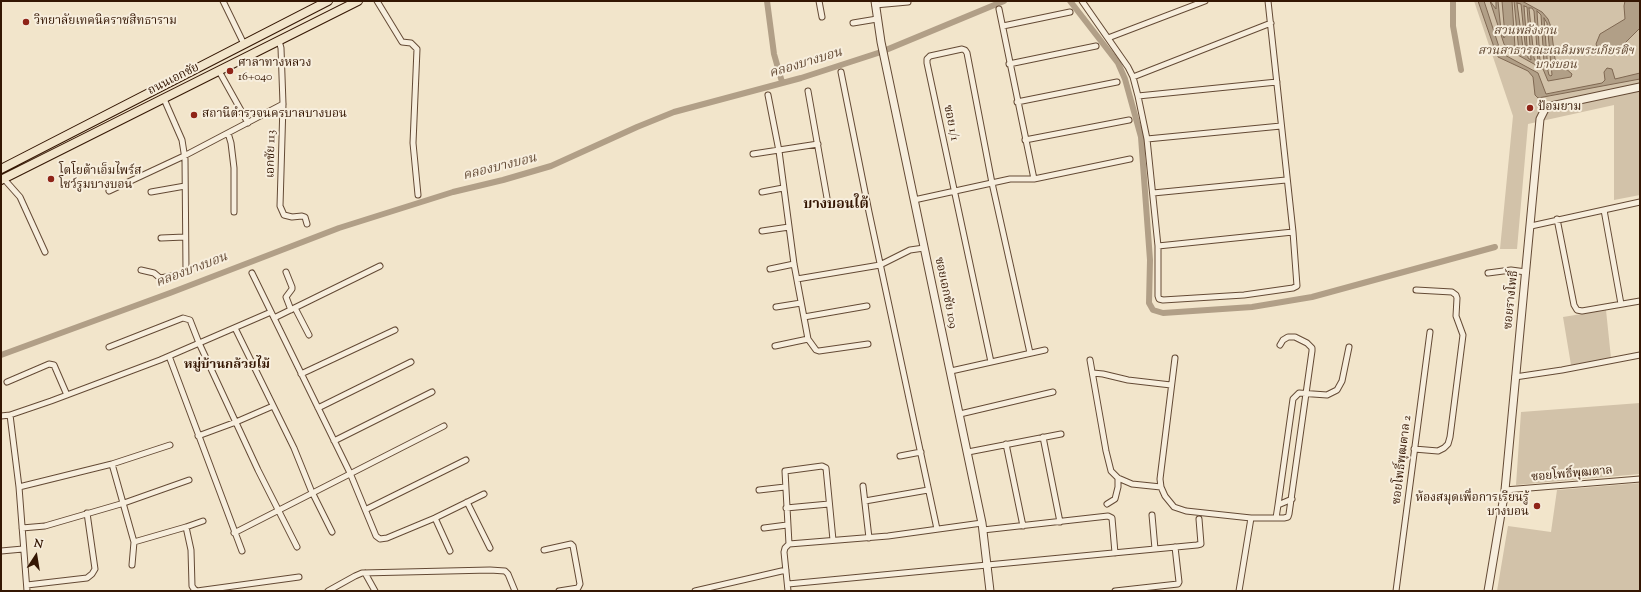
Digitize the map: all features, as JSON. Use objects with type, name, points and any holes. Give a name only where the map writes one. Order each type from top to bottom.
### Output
[{"type":"main road","name":"ถนนเอกชัย","points":[[1,169],[328,1]]},
{"type":"main road","name":"ถนนเอกชัย","points":[[3,180],[358,1]]},
{"type":"street","points":[[223,1],[244,44]]},
{"type":"street","points":[[377,1],[402,42],[411,43],[415,45],[417,49],[413,143],[418,195]]},
{"type":"street","points":[[819,1],[822,17]]},
{"type":"street","points":[[1082,1],[1133,77],[1138,96],[1146,139],[1153,193],[1158,246],[1159,299],[1244,295],[1293,288],[1297,286],[1293,232],[1286,180],[1268,1]]},
{"type":"street","points":[[1108,38],[1205,1]]},
{"type":"street","points":[[875,3],[908,2]]},
{"type":"street","name":"ซอยเอกชัย 109","points":[[875,3],[884,58],[968,452],[982,526],[990,591]]},
{"type":"street","points":[[999,8],[1009,64],[1034,179]]},
{"type":"street","points":[[1003,26],[1070,12]]},
{"type":"street","points":[[853,23],[877,19]]},
{"type":"street","points":[[1133,77],[1271,23]]},
{"type":"street","name":"เอกชัย 113","points":[[279,41],[281,48],[282,104],[282,212],[284,215],[288,216],[305,217],[307,224]]},
{"type":"street","points":[[1009,64],[1096,46]]},
{"type":"street","name":"ซอย 1/1","points":[[991,362],[927,59],[930,56],[962,49],[967,53],[992,183]]},
{"type":"street","points":[[219,71],[248,123]]},
{"type":"street","points":[[841,72],[880,265],[937,529]]},
{"type":"street","points":[[1017,102],[1117,82]]},
{"type":"street","points":[[1138,96],[1277,82]]},
{"type":"street","name":"ซอยรางโพธิ์","points":[[1488,591],[1505,490],[1541,114],[1550,106],[1640,87]]},
{"type":"street","points":[[808,91],[827,198]]},
{"type":"street","points":[[768,95],[779,151],[794,264],[808,339],[816,350],[819,351],[868,344]]},
{"type":"street","points":[[141,270],[154,273],[160,278],[183,274],[186,271],[185,186],[182,140],[164,99]]},
{"type":"street","points":[[109,191],[184,156],[282,104]]},
{"type":"street","points":[[1025,140],[1129,120]]},
{"type":"street","points":[[1146,139],[1281,126]]},
{"type":"street","points":[[228,133],[231,143],[234,168],[234,212]]},
{"type":"street","points":[[753,154],[818,144]]},
{"type":"street","points":[[914,200],[1010,179],[1034,179],[1130,159]]},
{"type":"street","points":[[3,180],[20,197],[45,252]]},
{"type":"street","points":[[1153,193],[1286,180]]},
{"type":"street","points":[[992,183],[1030,353]]},
{"type":"street","points":[[151,192],[185,186]]},
{"type":"street","points":[[762,192],[783,188]]},
{"type":"street","points":[[1531,226],[1640,202]]},
{"type":"street","points":[[1604,210],[1621,304]]},
{"type":"street","points":[[1557,220],[1574,305],[1577,310],[1582,311],[1640,301]]},
{"type":"street","points":[[762,231],[789,227]]},
{"type":"street","points":[[1158,246],[1293,232]]},
{"type":"street","points":[[161,238],[185,236]]},
{"type":"street","points":[[797,279],[880,265],[906,252],[924,248]]},
{"type":"street","points":[[770,269],[794,264]]},
{"type":"street","points":[[274,318],[380,266]]},
{"type":"street","points":[[1488,273],[1511,270],[1526,272]]},
{"type":"street","points":[[286,272],[292,287],[286,297],[309,335]]},
{"type":"street","points":[[252,273],[350,473],[376,536],[380,539],[387,538],[435,518],[484,494]]},
{"type":"street","points":[[1414,449],[1438,451],[1448,444],[1463,335],[1456,316],[1456,294],[1452,292],[1416,290]]},
{"type":"street","points":[[776,307],[801,303]]},
{"type":"street","points":[[804,317],[867,306]]},
{"type":"street","points":[[1,416],[10,415],[67,395],[169,356],[271,312]]},
{"type":"street","points":[[109,347],[183,318],[190,320],[199,343],[236,422],[278,511],[297,547]]},
{"type":"street","points":[[235,328],[294,448],[312,492],[332,532]]},
{"type":"street","points":[[301,374],[395,330]]},
{"type":"street","name":"ซอยโพธิ์พุฒตาล 2","points":[[1396,591],[1430,332]]},
{"type":"street","points":[[1175,358],[1160,479],[1161,487],[1165,496],[1174,507],[1196,513],[1251,518],[1288,517],[1292,499],[1312,348],[1302,340],[1288,337],[1283,340],[1280,345]]},
{"type":"street","points":[[775,346],[808,339]]},
{"type":"street","points":[[1276,518],[1293,399],[1296,394],[1299,393],[1328,396],[1337,390],[1342,381],[1349,347]]},
{"type":"street","points":[[951,371],[1045,350]]},
{"type":"street","points":[[1515,377],[1562,370],[1640,355]]},
{"type":"street","points":[[169,356],[242,551]]},
{"type":"street","points":[[1090,360],[1111,471],[1118,478],[1132,484],[1161,487]]},
{"type":"street","points":[[318,408],[411,362]]},
{"type":"street","points":[[7,382],[49,364],[54,365],[67,395]]},
{"type":"street","points":[[1093,373],[1128,380],[1171,385]]},
{"type":"street","points":[[334,440],[432,392]]},
{"type":"street","points":[[960,414],[1053,392]]},
{"type":"street","points":[[198,436],[273,406]]},
{"type":"street","points":[[10,415],[19,487],[23,549],[28,591]]},
{"type":"street","points":[[234,533],[444,426]]},
{"type":"street","points":[[968,452],[1061,434]]},
{"type":"street","points":[[1044,437],[1060,522]]},
{"type":"street","points":[[1006,444],[1023,526]]},
{"type":"street","points":[[19,487],[112,464],[170,445]]},
{"type":"street","points":[[900,456],[921,452]]},
{"type":"street","points":[[366,509],[466,460]]},
{"type":"street","points":[[112,464],[134,542],[132,565]]},
{"type":"street","points":[[789,544],[784,473],[787,470],[826,468],[833,540]]},
{"type":"street","points":[[1107,504],[1114,499],[1118,488],[1118,478]]},
{"type":"street","name":"ซอยโพธิ์พุฒตาล","points":[[1505,490],[1640,479]]},
{"type":"street","points":[[22,528],[45,526],[124,503],[189,480]]},
{"type":"street","points":[[863,486],[869,538]]},
{"type":"street","points":[[759,490],[785,487]]},
{"type":"street","points":[[865,502],[928,490]]},
{"type":"street","points":[[1278,505],[1292,499]]},
{"type":"street","points":[[467,502],[490,548]]},
{"type":"street","points":[[786,508],[829,504]]},
{"type":"street","points":[[27,585],[87,578],[92,574],[95,569],[87,513]]},
{"type":"street","points":[[1152,515],[1155,549]]},
{"type":"street","points":[[788,591],[784,552],[785,548],[789,544],[869,538],[937,529],[982,526],[1023,526],[1111,516],[1115,553]]},
{"type":"street","points":[[435,518],[450,551]]},
{"type":"street","points":[[1239,591],[1251,518]]},
{"type":"street","points":[[788,584],[1201,544],[1199,519]]},
{"type":"street","points":[[134,542],[203,521]]},
{"type":"street","points":[[764,528],[787,525]]},
{"type":"street","points":[[186,527],[191,550],[192,586],[197,591],[299,578]]},
{"type":"street","points":[[544,550],[571,544],[573,546],[580,584],[578,588],[559,591]]},
{"type":"street","points":[[1115,591],[1178,584],[1180,582],[1175,547]]},
{"type":"street","points":[[1,550],[23,549]]},
{"type":"street","points":[[328,591],[355,576],[365,573],[500,570],[508,574],[515,591]]},
{"type":"street","points":[[695,591],[786,570]]},
{"type":"street","points":[[365,573],[375,591]]},
{"type":"green space","name":"สวนสาธารณะเฉลิมพระเกียรติฯ บางบอน","points":[[1474,1],[1640,1],[1640,195],[1614,200],[1614,105],[1528,124],[1517,249],[1500,249],[1513,116]]},
{"type":"green space","points":[[1606,310],[1611,358],[1571,365],[1563,317]]},
{"type":"green space","points":[[1640,403],[1640,474],[1516,485],[1521,412]]},
{"type":"green space","points":[[1640,483],[1640,591],[1497,591],[1508,526],[1551,532],[1557,490]]},
{"type":"shaded area","points":[[1478,1],[1484,1],[1501,53],[1538,73],[1546,94],[1602,83],[1605,80],[1604,72],[1607,68],[1612,69],[1615,79],[1640,73],[1640,79],[1538,98],[1535,95],[1533,77],[1528,71],[1498,57]]},
{"type":"shaded area","points":[[1490,1],[1496,9],[1496,1],[1498,1],[1501,31],[1504,38],[1502,1],[1512,1],[1515,47],[1519,52],[1514,1],[1522,1],[1542,12],[1548,19],[1551,27],[1555,59],[1572,74],[1571,77],[1548,81],[1543,69],[1507,49]],"holes":[[[1517,3],[1521,4],[1526,53],[1524,55]],[[1524,6],[1527,7],[1531,60],[1528,58]],[[1529,8],[1532,8],[1534,11],[1538,61],[1536,62],[1534,58]],[[1537,11],[1541,15],[1544,63],[1542,65],[1540,61]],[[1544,18],[1547,23],[1552,75],[1549,75],[1548,71]]]},
{"type":"shaded area","points":[[1625,1],[1640,1],[1640,28],[1620,48],[1609,53],[1599,52],[1596,44],[1600,34],[1625,19]]},
{"type":"waterway","points":[[767,1],[774,54],[782,82]]},
{"type":"waterway","name":"คลองบางบอน","points":[[1,355],[170,293],[339,228],[453,192],[503,180],[551,166],[674,112],[801,78],[881,52],[1004,1]]},
{"type":"waterway","points":[[1070,1],[1118,63],[1125,79],[1141,137],[1150,260],[1149,303],[1153,310],[1163,313],[1252,307],[1312,297],[1495,247]]},
{"type":"waterway","points":[[1453,1],[1453,26],[1461,70]]},
{"type":"place","name":"วิทยาลัยเทคนิคราชสิทธาราม","points":[[26,22]]},
{"type":"place","name":"ศาลาทางหลวง 16+040","points":[[230,71]]},
{"type":"place","name":"ป้อมยาม","points":[[1530,108]]},
{"type":"place","name":"สถานีตำรวจนครบาลบางบอน","points":[[194,115]]},
{"type":"place","name":"โตโยต้าเอ็มไพร์ส โชว์รูมบางบอน","points":[[51,179]]},
{"type":"place","name":"ห้องสมุดเพื่อการเรียนรู้ บางบอน","points":[[1537,506]]},
{"type":"district","name":"บางบอนใต้","points":[[836,206]]},
{"type":"district","name":"หมู่บ้านกล้วยไม้","points":[[227,366]]},
{"type":"park label","name":"สวนพลังงาน","points":[[1525,32]]}]
